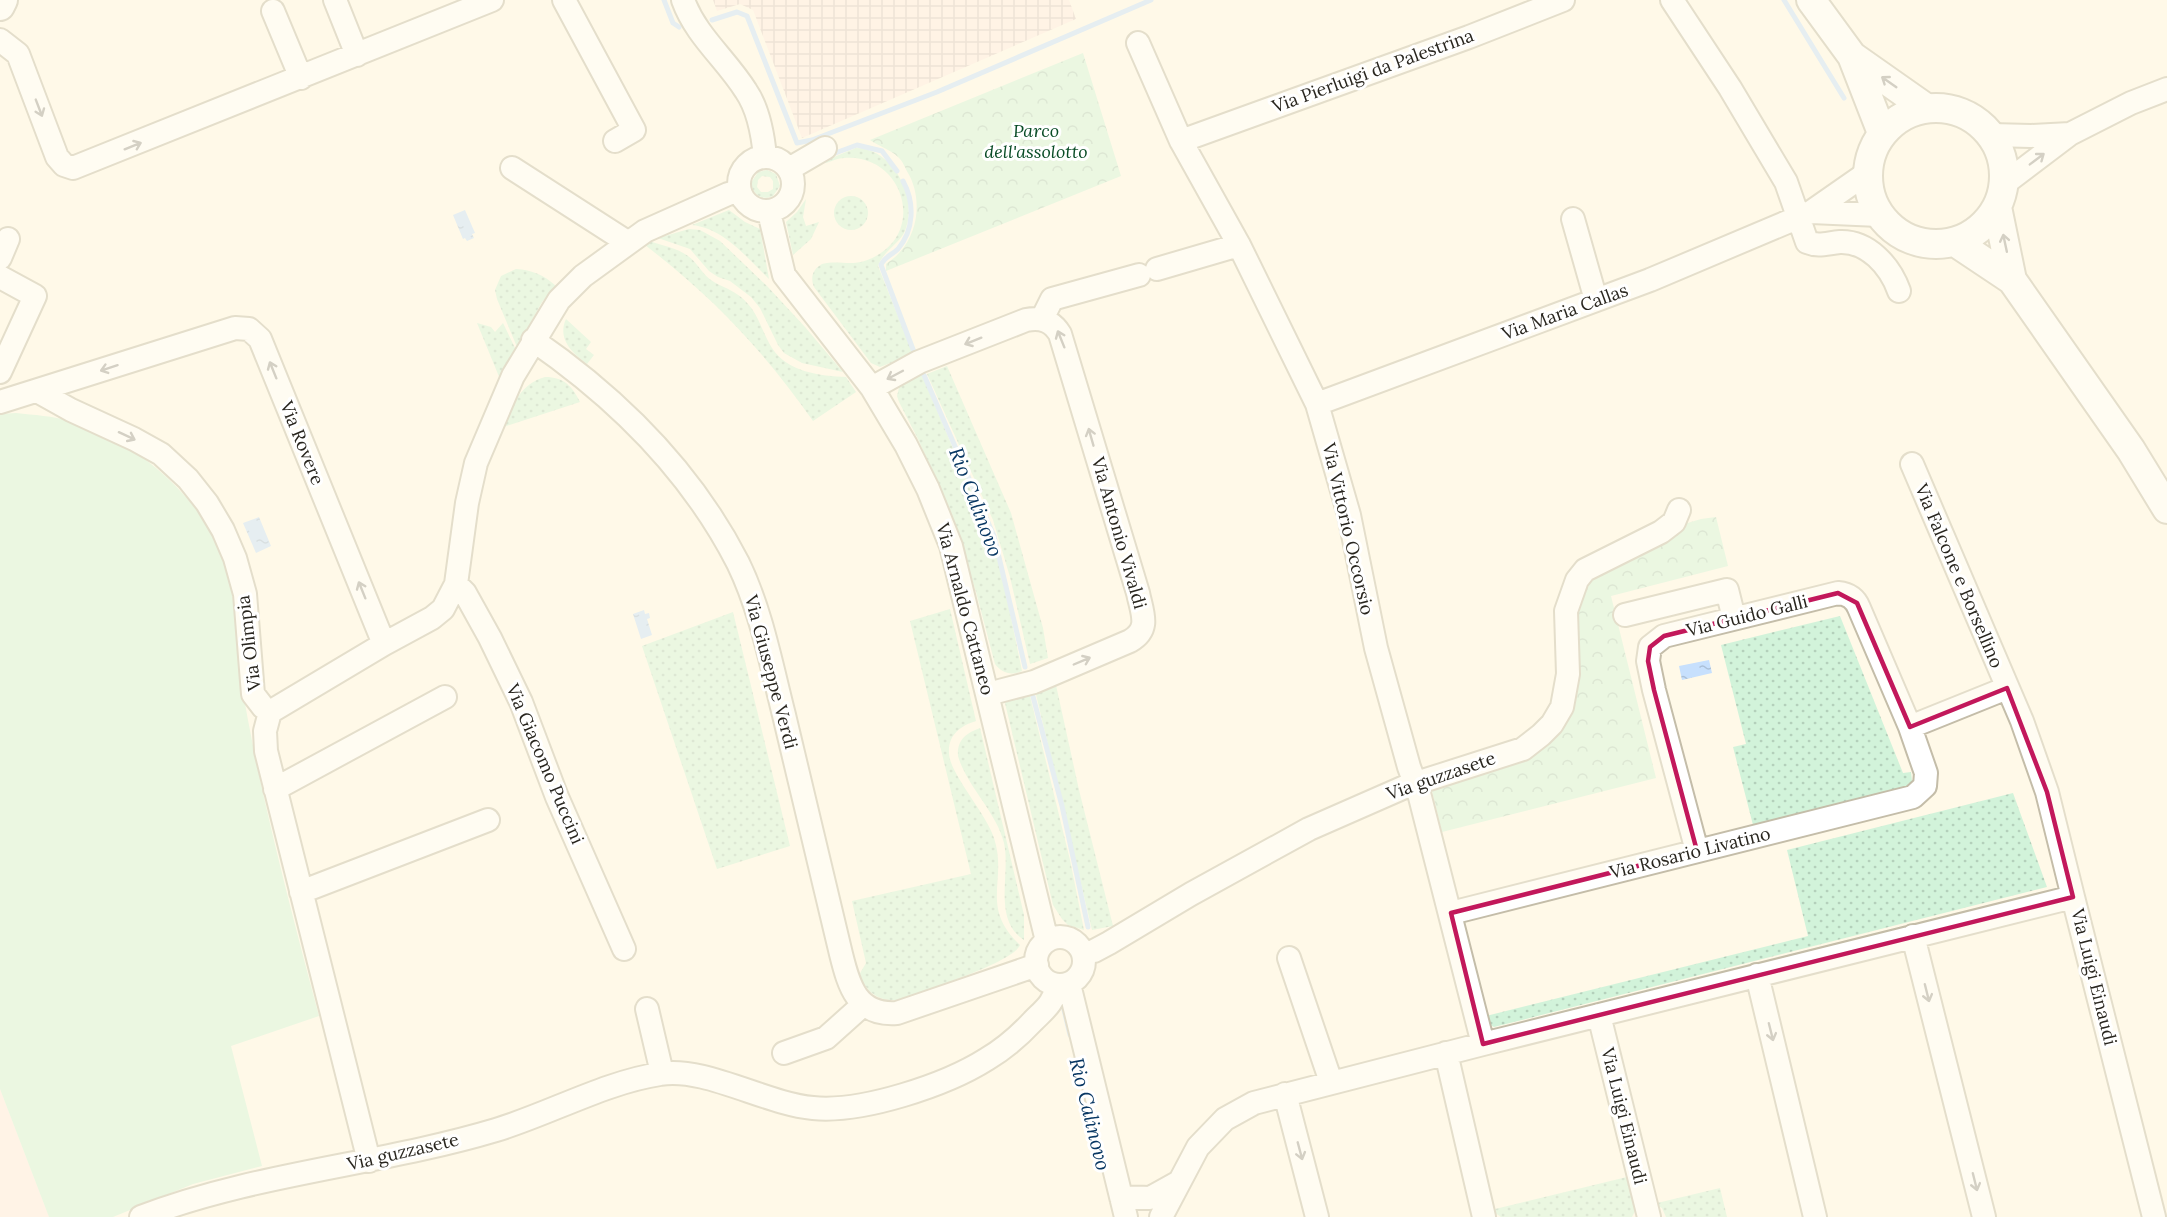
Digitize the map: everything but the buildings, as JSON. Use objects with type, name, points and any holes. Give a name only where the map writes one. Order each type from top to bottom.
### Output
[{"type":"main road","points":[[0,6],[3,0]]},
{"type":"main road","points":[[1811,0],[1852,56],[1882,133]]},
{"type":"main road","points":[[1852,56],[1926,108]]},
{"type":"main road","points":[[2000,195],[1983,226],[1971,235],[1955,242],[1941,244],[1917,242],[1896,232],[1879,215],[1870,195],[1867,173],[1871,152],[1882,133],[1898,118],[1926,108],[1939,107],[1960,111],[1979,123],[1991,135],[2003,160],[2000,195],[2012,280]]},
{"type":"main road","points":[[1955,242],[2012,280],[2131,450],[2167,509]]},
{"type":"street","points":[[335,0],[357,55]]},
{"type":"street","points":[[9,47],[57,157],[64,165],[73,168],[357,55],[460,6],[492,0]]},
{"type":"street","points":[[564,0],[634,130],[615,141]]},
{"type":"street","points":[[683,0],[699,32],[747,92],[757,113],[765,157]]},
{"type":"street","name":"Via Pierluigi da Palestrina","points":[[1181,141],[1469,37],[1563,0]]},
{"type":"street","points":[[1672,0],[1730,88],[1804,214],[1807,242],[1815,246],[1836,242],[1856,244],[1876,256],[1886,266],[1893,275],[1899,291]]},
{"type":"street","points":[[273,11],[301,78]]},
{"type":"street","name":"Via Vittorio Occorsio","points":[[1137,43],[1181,141],[1239,245],[1317,404],[1349,516],[1376,648],[1451,913],[1483,1044]]},
{"type":"street","points":[[2000,195],[2070,135],[2131,103],[2167,89]]},
{"type":"street","points":[[1991,135],[2070,135]]},
{"type":"street","points":[[789,169],[825,148]]},
{"type":"street","points":[[765,157],[782,163],[789,169],[793,187],[790,196],[778,209],[761,212],[747,205],[739,191],[738,183],[744,168],[750,162],[765,157]]},
{"type":"street","points":[[512,168],[627,242]]},
{"type":"street","name":"Via Maria Callas","points":[[1317,404],[1650,280],[1804,214],[1867,173]]},
{"type":"street","points":[[270,712],[432,618],[443,609],[456,584],[467,503],[476,462],[513,376],[559,300],[584,276],[627,242],[645,231],[739,191]]},
{"type":"street","name":"Via Arnaldo Cattaneo","points":[[769,212],[784,275],[872,388],[906,445],[928,489],[951,546],[1047,941]]},
{"type":"street","name":"Via Maria Callas","points":[[1804,214],[1879,215]]},
{"type":"street","points":[[1573,219],[1596,300]]},
{"type":"street","points":[[872,388],[919,362],[1026,320],[1042,319],[1052,299],[1239,245]]},
{"type":"street","points":[[0,277],[35,296],[0,372]]},
{"type":"street","name":"Via Antonio Vivaldi","points":[[988,694],[1034,682],[1130,641],[1138,636],[1144,622],[1138,593],[1060,334],[1055,327],[1042,319]]},
{"type":"street","name":"Via Rovere","points":[[37,391],[235,328],[249,329],[255,333],[260,339],[384,644]]},
{"type":"street","name":"Via Giuseppe Verdi","points":[[533,340],[581,376],[635,422],[682,475],[716,525],[738,563],[751,593],[767,645],[848,983],[864,1004]]},
{"type":"street","points":[[0,402],[37,391]]},
{"type":"street","name":"Via Olimpia","points":[[37,391],[160,454],[188,479],[207,503],[223,530],[235,558],[244,594],[253,694],[270,712],[265,731],[266,751],[369,1161]]},
{"type":"street","name":"Via Falcone e Borsellino","points":[[1912,464],[2022,721],[2047,792],[2073,897]]},
{"type":"street","name":"Via guzzasete","points":[[1083,953],[1094,951],[1109,943],[1191,894],[1309,829],[1415,783],[1523,749],[1552,724],[1562,707],[1568,674],[1566,611],[1577,580],[1586,570],[1661,532],[1674,522],[1679,510]]},
{"type":"street","name":"Via Giacomo Puccini","points":[[456,584],[465,593],[490,638],[521,702],[557,797],[624,949]]},
{"type":"street","points":[[1625,615],[1727,590],[1734,618]]},
{"type":"street","name":"Via Guido Galli","points":[[1697,851],[1648,661],[1650,647],[1664,636],[1838,593],[1854,598],[1910,727],[1926,773],[1925,786]]},
{"type":"street","name":"Via Falcone e Borsellino","points":[[1910,727],[2007,688]]},
{"type":"street","points":[[275,789],[445,697]]},
{"type":"street","name":"Via Rosario Livatino","points":[[1451,913],[1913,797],[1925,786]]},
{"type":"street","points":[[301,892],[488,820]]},
{"type":"street","name":"Via Luigi Einaudi","points":[[1161,1217],[1198,1147],[1225,1119],[1254,1103],[2073,897],[2154,1217]]},
{"type":"street","points":[[1912,936],[1984,1217]]},
{"type":"street","points":[[1054,938],[1068,938],[1074,941],[1083,953],[1084,968],[1080,975],[1063,985],[1051,984],[1041,976],[1037,965],[1038,951],[1047,941],[1054,938]]},
{"type":"street","points":[[1289,958],[1332,1082]]},
{"type":"street","points":[[784,1053],[826,1038],[864,1004],[889,1014],[897,1013],[1037,965]]},
{"type":"street","points":[[1757,975],[1815,1217]]},
{"type":"street","points":[[1063,985],[1124,1207],[1150,1198],[1177,1183]]},
{"type":"street","name":"Via guzzasete","points":[[141,1217],[195,1208],[270,1180],[369,1161],[495,1130],[619,1085],[662,1073],[707,1078],[807,1108],[837,1108],[900,1096],[945,1080],[987,1059],[1024,1031],[1063,985]]},
{"type":"street","points":[[647,1009],[662,1073]]},
{"type":"street","name":"Via Luigi Einaudi","points":[[1599,1015],[1649,1217]]},
{"type":"street","points":[[1446,1053],[1484,1217]]},
{"type":"street","points":[[1285,1094],[1317,1217]]},
{"type":"highlighted area","points":[[1838,593],[1857,603],[1910,727],[2007,688],[2047,792],[2073,897],[1483,1044],[1451,913],[1697,851],[1654,690],[1648,661],[1650,647],[1664,636]]},
{"type":"shaded area","points":[[713,0],[1069,0],[1076,19],[802,138],[753,10],[740,4],[717,11]]},
{"type":"shaded area","points":[[0,1089],[49,1217],[0,1217]]},
{"type":"green space","name":"Parco dell'assolotto","points":[[1083,53],[1121,176],[886,271],[886,264],[900,252],[911,234],[915,224],[917,203],[912,182],[901,160],[892,152],[870,140]]},
{"type":"green space","points":[[856,148],[869,150],[881,156],[892,166],[906,191],[908,205],[908,220],[904,233],[878,266],[913,354],[880,367],[871,363],[814,287],[812,280],[814,271],[822,264],[861,262],[876,256],[892,244],[901,228],[903,211],[900,195],[893,179],[880,167],[864,160],[844,158],[826,163],[824,161]]},
{"type":"green space","points":[[767,170],[776,174],[780,186],[773,196],[765,198],[754,191],[751,183],[758,172]],"holes":[[[762,176],[770,177],[773,181],[773,189],[761,192],[757,187],[758,180]]]},
{"type":"green space","points":[[851,196],[863,201],[868,213],[863,225],[851,230],[839,225],[834,213],[839,201]]},
{"type":"green space","points":[[806,199],[803,217],[806,226],[819,222],[811,239],[793,255],[786,222]]},
{"type":"green space","points":[[729,210],[745,222],[760,229],[769,279],[725,238],[715,232],[692,225]]},
{"type":"green space","points":[[689,229],[700,230],[720,241],[767,286],[843,372],[802,363],[784,353],[760,308],[751,297],[730,281],[709,271],[690,249],[658,238]]},
{"type":"green space","points":[[649,241],[684,253],[710,279],[744,300],[755,314],[772,348],[786,363],[816,374],[846,377],[856,392],[813,421],[775,371],[736,326],[693,285],[645,245]]},
{"type":"green space","points":[[516,269],[538,274],[556,286],[542,302],[517,347],[495,290],[501,276]]},
{"type":"green space","points":[[566,319],[591,342],[586,349],[594,355],[587,364],[571,350],[565,339],[563,333]]},
{"type":"green space","points":[[477,323],[491,327],[495,332],[503,323],[516,350],[500,379]]},
{"type":"green space","points":[[947,366],[1011,513],[1043,628],[1048,658],[1030,664],[1010,577],[993,520],[927,374]]},
{"type":"green space","points":[[918,373],[919,376],[922,375],[991,538],[1003,579],[1022,671],[1018,673],[1007,673],[995,664],[953,517],[897,396],[900,384]]},
{"type":"green space","points":[[552,377],[567,384],[580,402],[503,427],[523,390],[536,380]]},
{"type":"green space","points":[[16,413],[70,421],[92,429],[133,451],[152,464],[186,497],[213,534],[227,567],[231,585],[240,675],[265,804],[319,1016],[231,1046],[262,1166],[193,1184],[113,1217],[49,1217],[0,1089],[0,414]]},
{"type":"green space","points":[[1716,517],[1728,566],[1611,596],[1656,778],[1442,832],[1431,787],[1552,736],[1579,586],[1681,525]]},
{"type":"green space","points":[[950,609],[976,721],[956,732],[949,747],[949,753],[955,771],[984,817],[994,838],[998,867],[997,905],[1008,931],[1020,945],[1014,952],[984,968],[897,1000],[890,1000],[878,997],[869,991],[859,975],[866,963],[852,901],[971,874],[910,621]]},
{"type":"green space","points":[[733,612],[790,846],[717,869],[642,646]]},
{"type":"green space","points":[[1840,616],[1903,773],[1911,772],[1910,786],[1753,825],[1733,747],[1746,744],[1721,645]]},
{"type":"green space","points":[[1054,676],[1079,790],[1113,926],[1092,930],[1034,686]]},
{"type":"green space","points":[[1028,688],[1070,860],[1084,930],[1068,925],[1053,905],[1005,703],[1009,697]]},
{"type":"green space","points":[[980,728],[1024,915],[1024,940],[1014,931],[1005,908],[1006,855],[1000,831],[968,778],[958,756],[963,738]]},
{"type":"green space","points":[[2013,793],[2047,887],[1494,1027],[1490,1025],[1486,1016],[1808,936],[1787,850]]},
{"type":"green space","points":[[1631,1176],[1637,1207],[1632,1217],[1501,1217],[1491,1210]]},
{"type":"green space","points":[[1720,1188],[1727,1217],[1666,1217],[1662,1208],[1653,1204]]},
{"type":"water","points":[[465,210],[475,233],[472,234],[474,238],[467,241],[463,239],[453,215]]},
{"type":"water","points":[[259,517],[271,546],[256,553],[243,523]]},
{"type":"water","points":[[644,610],[645,614],[649,613],[650,618],[647,619],[652,635],[641,639],[633,614]]},
{"type":"water","points":[[1709,660],[1712,673],[1682,680],[1679,666]]},
{"type":"waterway","points":[[664,0],[673,23],[679,27]]},
{"type":"waterway","points":[[712,20],[737,12],[747,16],[797,143],[812,140],[937,92],[1151,0]]},
{"type":"waterway","points":[[1784,0],[1844,98]]},
{"type":"waterway","name":"Rio Calinovo","points":[[830,155],[857,145],[882,151],[897,171]]},
{"type":"waterway","name":"Rio Calinovo","points":[[903,181],[910,198],[910,225],[898,249],[881,265],[914,352]]},
{"type":"waterway","name":"Rio Calinovo","points":[[924,375],[994,536],[1025,667]]},
{"type":"waterway","name":"Rio Calinovo","points":[[1031,689],[1062,806],[1088,927]]},
{"type":"waterway","name":"Rio Calinovo","points":[[1064,1010],[1070,1035]]}]
